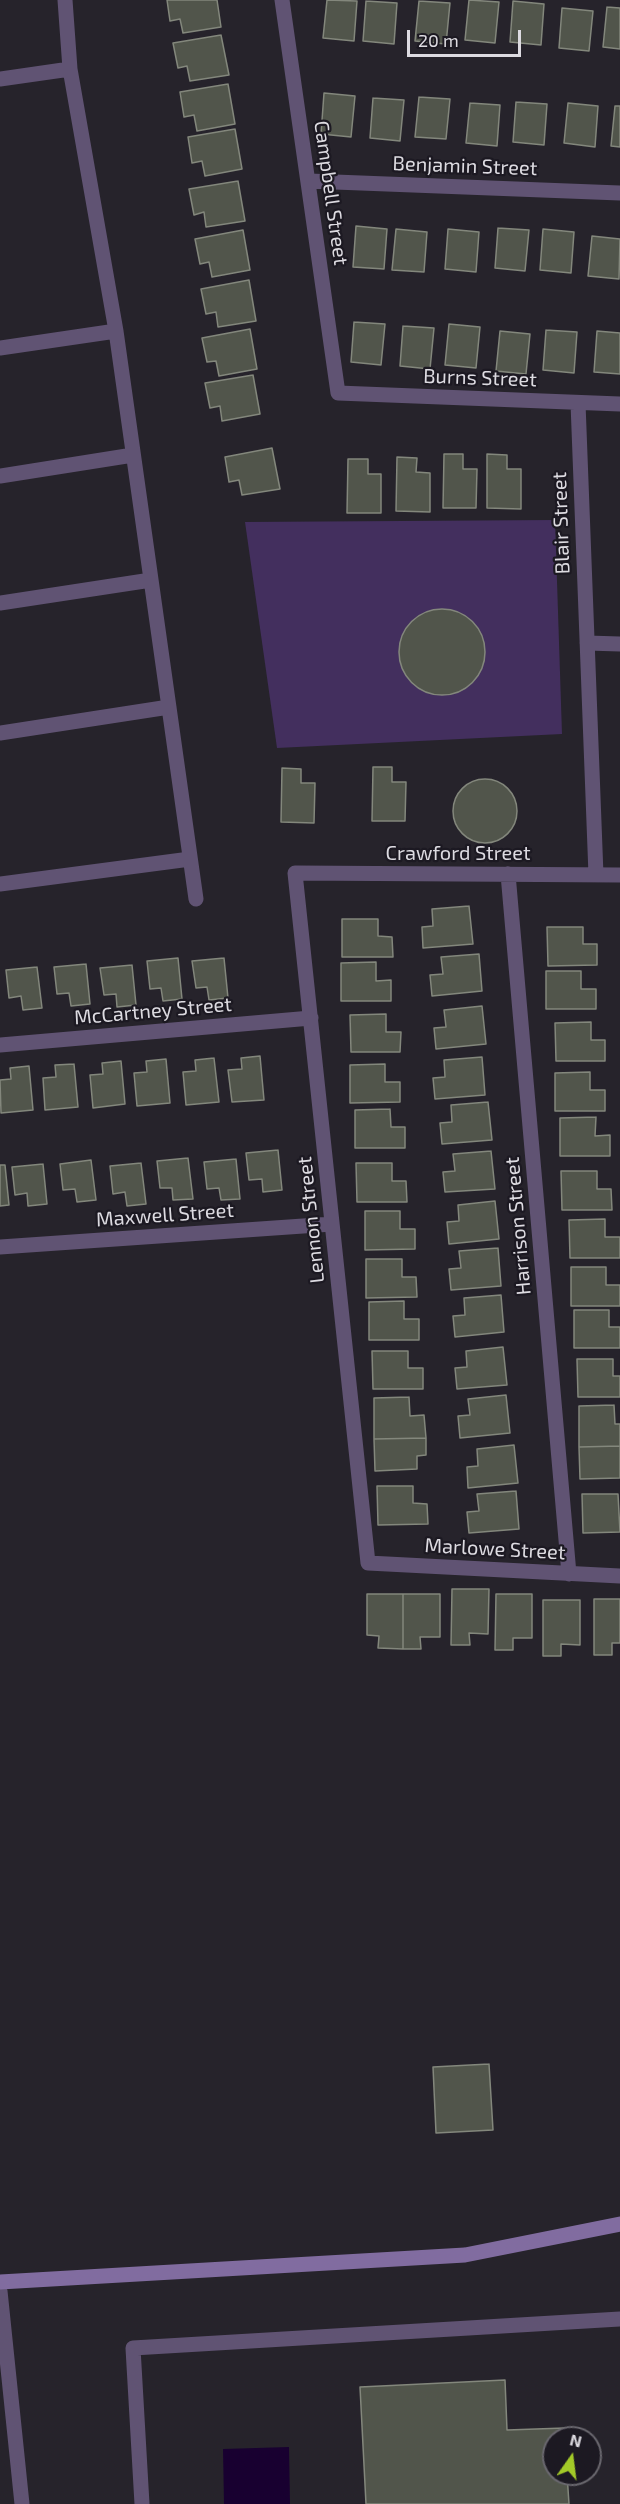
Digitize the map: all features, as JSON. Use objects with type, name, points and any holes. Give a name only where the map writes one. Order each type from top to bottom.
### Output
[{"type":"street","points":[[65,0],[70,69],[116,331],[196,899]]},
{"type":"street","name":"Campbell Street","points":[[282,0],[338,393]]},
{"type":"street","points":[[0,79],[70,69]]},
{"type":"street","name":"Benjamin Street","points":[[309,181],[620,193]]},
{"type":"street","points":[[0,348],[116,331]]},
{"type":"street","name":"Burns Street","points":[[338,393],[620,404]]},
{"type":"street","name":"Blair Street","points":[[578,403],[596,875]]},
{"type":"street","points":[[0,476],[133,455]]},
{"type":"street","points":[[0,603],[151,580]]},
{"type":"street","points":[[587,643],[620,644]]},
{"type":"street","points":[[0,733],[169,707]]},
{"type":"street","points":[[0,884],[190,860]]},
{"type":"street","name":"Crawford Street","points":[[295,873],[620,875]]},
{"type":"street","name":"Lennon Street","points":[[295,873],[368,1563]]},
{"type":"street","name":"Harrison Street","points":[[508,874],[569,1574]]},
{"type":"street","name":"McCartney Street","points":[[0,1045],[310,1018]]},
{"type":"street","name":"Maxwell Street","points":[[0,1247],[332,1224]]},
{"type":"street","name":"Marlowe Street","points":[[368,1563],[620,1576]]},
{"type":"street","points":[[0,2282],[465,2255],[620,2224]]},
{"type":"street","points":[[0,2290],[21,2504]]},
{"type":"street","points":[[142,2504],[133,2348],[620,2319]]},
{"type":"shaded area","points":[[555,520],[562,734],[277,748],[245,522]]},
{"type":"shaded area","points":[[289,2447],[290,2504],[224,2504],[223,2449]]},
{"type":"building","points":[[167,0],[217,0],[221,27],[183,33],[180,19],[170,21]]},
{"type":"building","points":[[327,0],[357,1],[354,41],[323,38]]},
{"type":"building","points":[[469,0],[499,2],[495,43],[465,40]]},
{"type":"building","points":[[366,1],[397,3],[394,44],[363,41]]},
{"type":"building","points":[[419,1],[450,3],[446,44],[415,41]]},
{"type":"building","points":[[513,1],[544,4],[541,45],[510,42]]},
{"type":"building","points":[[607,7],[620,8],[620,49],[603,47]]},
{"type":"building","points":[[562,8],[593,11],[589,51],[559,48]]},
{"type":"building","points":[[221,35],[229,75],[190,81],[187,66],[178,68],[173,43]]},
{"type":"building","points":[[228,84],[235,124],[197,131],[194,115],[184,117],[180,92]]},
{"type":"building","points":[[324,93],[355,96],[351,137],[321,134]]},
{"type":"building","points":[[419,97],[450,99],[446,139],[415,137]]},
{"type":"building","points":[[373,98],[404,100],[400,141],[370,138]]},
{"type":"building","points":[[516,102],[547,104],[544,145],[513,142]]},
{"type":"building","points":[[470,103],[500,105],[497,146],[466,143]]},
{"type":"building","points":[[568,103],[598,106],[595,147],[564,143]]},
{"type":"building","points":[[615,106],[620,106],[620,147],[611,146]]},
{"type":"building","points":[[235,129],[242,169],[205,176],[202,161],[192,163],[188,137]]},
{"type":"building","points":[[238,181],[245,221],[206,227],[204,212],[194,215],[189,189]]},
{"type":"building","points":[[356,226],[387,229],[384,269],[353,267]]},
{"type":"building","points":[[498,228],[529,230],[525,271],[495,268]]},
{"type":"building","points":[[396,229],[427,232],[424,272],[392,270]]},
{"type":"building","points":[[448,229],[479,232],[476,272],[445,269]]},
{"type":"building","points":[[543,229],[574,232],[571,273],[540,270]]},
{"type":"building","points":[[243,230],[250,270],[212,277],[209,262],[200,264],[195,239]]},
{"type":"building","points":[[592,236],[620,239],[619,279],[588,276]]},
{"type":"building","points":[[249,280],[256,321],[218,327],[216,312],[206,314],[201,289]]},
{"type":"building","points":[[354,322],[385,324],[381,365],[351,362]]},
{"type":"building","points":[[449,324],[480,327],[476,368],[445,365]]},
{"type":"building","points":[[403,326],[434,328],[430,369],[400,366]]},
{"type":"building","points":[[250,329],[257,369],[219,376],[216,361],[207,362],[202,338]]},
{"type":"building","points":[[546,330],[577,332],[574,373],[543,370]]},
{"type":"building","points":[[500,331],[530,334],[526,374],[496,371]]},
{"type":"building","points":[[597,331],[620,333],[620,374],[594,372]]},
{"type":"building","points":[[253,375],[260,414],[222,421],[220,406],[210,408],[205,383]]},
{"type":"building","points":[[272,448],[280,489],[242,495],[239,480],[229,482],[225,457]]},
{"type":"building","points":[[444,454],[463,454],[463,469],[477,469],[476,508],[443,508]]},
{"type":"building","points":[[487,454],[507,455],[507,469],[521,469],[521,509],[487,508]]},
{"type":"building","points":[[397,457],[417,458],[416,472],[430,473],[430,512],[396,511]]},
{"type":"building","points":[[348,459],[368,459],[368,474],[381,474],[381,513],[347,513]]},
{"type":"building","points":[[442,609],[466,616],[478,628],[485,652],[478,676],[466,688],[442,695],[418,688],[406,676],[399,652],[406,628],[418,616]]},
{"type":"building","points":[[373,767],[392,767],[392,782],[406,782],[405,821],[372,821]]},
{"type":"building","points":[[282,768],[301,769],[301,783],[315,783],[314,823],[281,822]]},
{"type":"building","points":[[485,779],[497,781],[508,788],[515,799],[517,811],[515,823],[508,834],[497,841],[485,843],[473,841],[462,834],[455,823],[453,811],[455,799],[462,788],[473,781]]},
{"type":"building","points":[[469,906],[473,944],[423,948],[422,927],[433,926],[432,909]]},
{"type":"building","points":[[342,919],[378,919],[378,936],[392,937],[393,957],[342,957]]},
{"type":"building","points":[[547,927],[583,927],[583,944],[597,944],[597,965],[548,966]]},
{"type":"building","points":[[479,954],[482,991],[432,996],[430,975],[443,974],[441,957]]},
{"type":"building","points":[[178,958],[182,999],[163,1001],[161,988],[150,989],[147,961]]},
{"type":"building","points":[[224,958],[228,998],[209,1000],[207,987],[196,988],[192,961]]},
{"type":"building","points":[[376,962],[376,981],[391,980],[391,1001],[341,1001],[341,963]]},
{"type":"building","points":[[86,964],[90,1004],[71,1006],[69,993],[57,994],[54,967]]},
{"type":"building","points":[[132,965],[136,1005],[117,1007],[116,994],[104,995],[100,968]]},
{"type":"building","points":[[37,967],[42,1008],[23,1010],[21,996],[9,998],[6,970]]},
{"type":"building","points":[[546,971],[581,971],[581,989],[596,989],[596,1009],[546,1009]]},
{"type":"building","points":[[482,1006],[486,1044],[436,1049],[434,1028],[446,1027],[444,1010]]},
{"type":"building","points":[[386,1014],[386,1032],[401,1032],[400,1052],[351,1052],[350,1015]]},
{"type":"building","points":[[591,1022],[591,1040],[605,1040],[605,1061],[556,1061],[555,1023]]},
{"type":"building","points":[[260,1056],[264,1100],[232,1102],[228,1070],[242,1069],[241,1058]]},
{"type":"building","points":[[482,1057],[485,1095],[435,1099],[433,1078],[445,1077],[444,1060]]},
{"type":"building","points":[[214,1058],[219,1102],[186,1105],[183,1072],[196,1071],[195,1060]]},
{"type":"building","points":[[166,1059],[170,1103],[137,1106],[134,1073],[147,1072],[146,1061]]},
{"type":"building","points":[[121,1061],[125,1104],[93,1108],[90,1075],[103,1074],[102,1063]]},
{"type":"building","points":[[74,1064],[78,1107],[45,1110],[43,1078],[56,1077],[55,1065]]},
{"type":"building","points":[[385,1064],[385,1082],[400,1082],[400,1102],[350,1103],[350,1065]]},
{"type":"building","points":[[29,1066],[33,1110],[1,1113],[0,1080],[11,1079],[10,1068]]},
{"type":"building","points":[[590,1072],[590,1090],[605,1090],[605,1111],[555,1111],[555,1073]]},
{"type":"building","points":[[488,1102],[492,1140],[442,1144],[440,1123],[452,1122],[451,1105]]},
{"type":"building","points":[[390,1109],[391,1127],[405,1127],[405,1148],[355,1148],[355,1110]]},
{"type":"building","points":[[596,1117],[595,1136],[610,1135],[610,1156],[560,1156],[560,1118]]},
{"type":"building","points":[[278,1150],[282,1190],[263,1192],[262,1179],[249,1180],[246,1153]]},
{"type":"building","points":[[491,1151],[495,1189],[445,1192],[443,1172],[455,1171],[453,1154]]},
{"type":"building","points":[[188,1158],[193,1199],[173,1200],[172,1188],[160,1188],[157,1161]]},
{"type":"building","points":[[236,1159],[240,1199],[221,1200],[219,1188],[207,1189],[204,1162]]},
{"type":"building","points":[[91,1160],[96,1200],[77,1202],[75,1189],[63,1190],[60,1164]]},
{"type":"building","points":[[141,1163],[146,1204],[127,1206],[125,1192],[113,1194],[110,1166]]},
{"type":"building","points":[[356,1163],[392,1163],[392,1181],[406,1181],[407,1202],[357,1202]]},
{"type":"building","points":[[43,1164],[47,1204],[28,1206],[27,1193],[15,1195],[12,1167]]},
{"type":"building","points":[[0,1165],[5,1165],[9,1205],[0,1206]]},
{"type":"building","points":[[561,1171],[597,1171],[597,1189],[611,1189],[612,1210],[562,1210]]},
{"type":"building","points":[[495,1201],[499,1239],[449,1244],[447,1222],[459,1221],[458,1205]]},
{"type":"building","points":[[365,1211],[400,1211],[400,1229],[415,1229],[415,1249],[365,1250]]},
{"type":"building","points":[[605,1219],[605,1237],[620,1237],[620,1258],[570,1258],[569,1220]]},
{"type":"building","points":[[498,1248],[501,1286],[451,1290],[449,1269],[461,1268],[459,1251]]},
{"type":"building","points":[[366,1259],[402,1259],[402,1277],[416,1277],[417,1297],[366,1298]]},
{"type":"building","points":[[571,1267],[606,1267],[606,1285],[620,1285],[620,1306],[571,1306]]},
{"type":"building","points":[[501,1295],[504,1332],[455,1337],[453,1316],[465,1315],[464,1298]]},
{"type":"building","points":[[404,1301],[404,1319],[419,1319],[419,1340],[369,1340],[369,1302]]},
{"type":"building","points":[[574,1310],[609,1310],[609,1327],[620,1327],[620,1348],[574,1348]]},
{"type":"building","points":[[503,1347],[507,1385],[457,1389],[455,1368],[467,1367],[466,1351]]},
{"type":"building","points":[[372,1351],[408,1351],[408,1368],[423,1368],[423,1389],[373,1389]]},
{"type":"building","points":[[577,1359],[613,1359],[613,1376],[620,1376],[620,1397],[578,1397]]},
{"type":"building","points":[[506,1395],[510,1433],[460,1438],[458,1416],[470,1415],[468,1399]]},
{"type":"building","points":[[409,1397],[410,1416],[424,1415],[426,1438],[374,1439],[374,1398]]},
{"type":"building","points":[[614,1405],[615,1424],[620,1424],[620,1446],[579,1447],[579,1406]]},
{"type":"building","points":[[426,1438],[426,1455],[417,1456],[417,1469],[375,1471],[374,1439]]},
{"type":"building","points":[[514,1445],[518,1483],[468,1488],[467,1467],[478,1466],[477,1449]]},
{"type":"building","points":[[620,1446],[620,1478],[580,1479],[579,1447]]},
{"type":"building","points":[[377,1486],[413,1486],[413,1503],[427,1504],[428,1524],[378,1525]]},
{"type":"building","points":[[516,1491],[519,1529],[469,1533],[467,1512],[479,1511],[477,1494]]},
{"type":"building","points":[[582,1494],[618,1494],[620,1532],[583,1533]]},
{"type":"building","points":[[452,1589],[489,1589],[488,1634],[469,1633],[470,1645],[451,1645]]},
{"type":"building","points":[[367,1594],[403,1594],[403,1649],[378,1648],[379,1636],[367,1635]]},
{"type":"building","points":[[403,1594],[440,1594],[440,1637],[420,1637],[421,1649],[403,1649]]},
{"type":"building","points":[[496,1594],[532,1594],[532,1638],[513,1638],[513,1650],[495,1650]]},
{"type":"building","points":[[594,1599],[620,1599],[620,1643],[612,1643],[612,1655],[594,1655]]},
{"type":"building","points":[[543,1600],[580,1600],[580,1645],[561,1644],[561,1656],[543,1656]]},
{"type":"building","points":[[489,2064],[493,2130],[436,2133],[433,2067]]},
{"type":"building","points":[[505,2380],[507,2430],[542,2429],[542,2486],[568,2486],[569,2504],[366,2504],[360,2387]]}]
